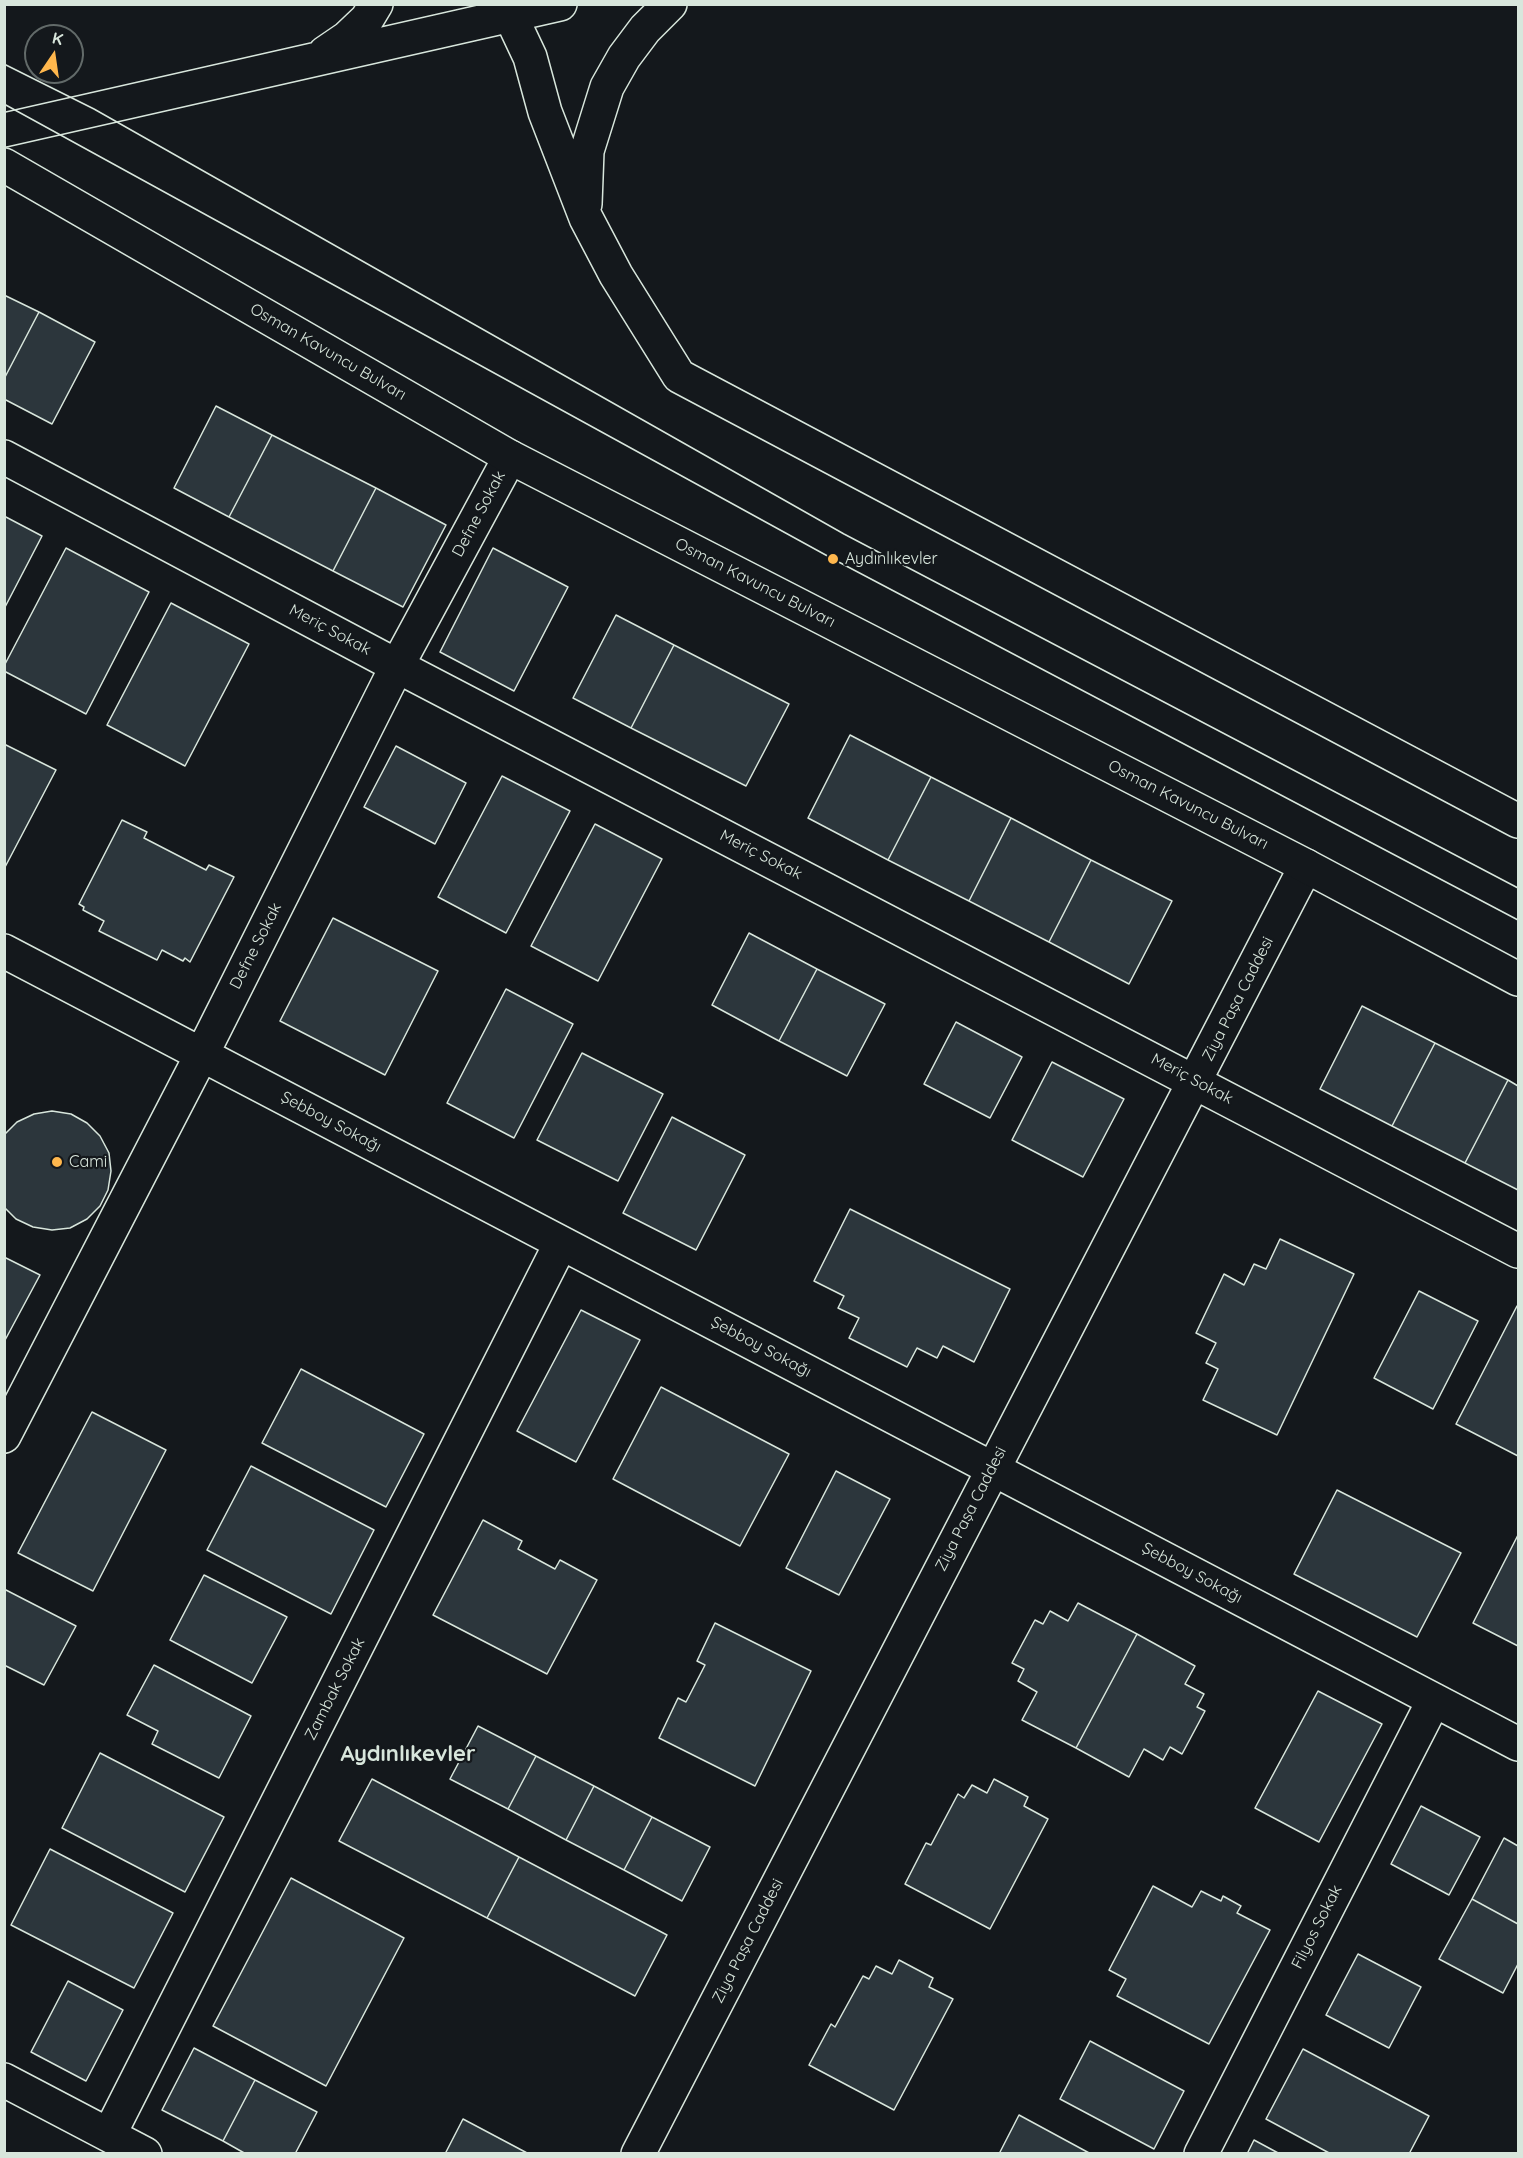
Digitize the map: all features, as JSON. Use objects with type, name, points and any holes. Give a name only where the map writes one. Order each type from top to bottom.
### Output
[{"type":"main road","points":[[298,64],[324,53],[347,38],[367,19],[376,4]]},
{"type":"main road","points":[[4,130],[298,64],[508,10],[560,4]]},
{"type":"main road","points":[[586,218],[584,184],[587,151],[595,118],[607,87],[624,57],[645,29],[670,4]]},
{"type":"main road","points":[[508,10],[530,57],[545,112],[586,218],[616,275],[679,376],[1518,821]]},
{"type":"main road","name":"Osman Kavuncu Bulvarı","points":[[4,165],[510,457],[1306,866],[1518,979]]},
{"type":"main road","name":"Meriç Sokak","points":[[4,457],[398,666],[1518,1251]]},
{"type":"main road","name":"Defne Sokak","points":[[4,1436],[202,1054],[398,666],[510,457]]},
{"type":"main road","name":"Ziya Paşa Caddesi","points":[[639,2154],[992,1468],[1196,1081],[1306,866]]},
{"type":"main road","name":"Şebboy Sokağı","points":[[4,951],[1518,1744]]},
{"type":"main road","name":"Zambak Sokak","points":[[110,2135],[561,1242]]},
{"type":"main road","name":"Filyos Sokak","points":[[1201,2154],[1434,1700]]},
{"type":"main road","points":[[4,2080],[145,2154]]},
{"type":"building","points":[[4,295],[39,312],[4,379]]},
{"type":"building","points":[[39,312],[95,342],[52,424],[4,399],[4,379]]},
{"type":"building","points":[[216,406],[272,435],[229,517],[174,488]]},
{"type":"building","points":[[272,435],[376,488],[333,571],[229,517]]},
{"type":"building","points":[[376,488],[446,525],[403,607],[333,571]]},
{"type":"building","points":[[4,516],[42,536],[4,609]]},
{"type":"building","points":[[66,548],[149,592],[86,714],[4,671],[4,666]]},
{"type":"building","points":[[493,548],[568,587],[514,691],[440,652]]},
{"type":"building","points":[[171,603],[249,644],[185,766],[107,725]]},
{"type":"building","points":[[616,615],[674,645],[631,728],[573,698]]},
{"type":"building","points":[[674,645],[789,704],[746,786],[631,728]]},
{"type":"building","points":[[850,735],[931,777],[888,860],[808,818]]},
{"type":"building","points":[[4,744],[56,770],[4,869]]},
{"type":"building","points":[[396,746],[466,783],[435,844],[364,807]]},
{"type":"building","points":[[502,776],[570,811],[506,933],[438,897]]},
{"type":"building","points":[[931,777],[1011,818],[969,901],[888,860]]},
{"type":"building","points":[[1011,818],[1091,860],[1049,942],[969,901]]},
{"type":"building","points":[[122,820],[147,832],[144,838],[206,870],[209,865],[234,877],[190,962],[185,958],[183,961],[162,950],[157,960],[99,931],[104,921],[83,910],[84,907],[79,904]]},
{"type":"building","points":[[595,824],[662,859],[598,981],[531,946]]},
{"type":"building","points":[[1091,860],[1172,901],[1129,984],[1049,942]]},
{"type":"building","points":[[333,918],[438,971],[385,1075],[280,1021]]},
{"type":"building","points":[[749,933],[817,969],[779,1041],[712,1005]]},
{"type":"building","points":[[817,969],[885,1004],[847,1076],[779,1041]]},
{"type":"building","points":[[506,989],[573,1024],[514,1138],[447,1103]]},
{"type":"building","points":[[1362,1006],[1435,1043],[1392,1126],[1320,1089]]},
{"type":"building","points":[[956,1022],[1022,1057],[990,1118],[924,1084]]},
{"type":"building","points":[[1435,1043],[1508,1080],[1465,1163],[1392,1126]]},
{"type":"building","points":[[582,1053],[663,1094],[618,1181],[537,1140]]},
{"type":"building","points":[[1052,1062],[1124,1099],[1083,1177],[1012,1140]]},
{"type":"building","points":[[1508,1080],[1518,1086],[1518,1190],[1465,1163]]},
{"type":"building","name":"Cami","points":[[52,1111],[71,1114],[87,1123],[100,1136],[109,1153],[111,1171],[108,1190],[100,1206],[87,1219],[70,1228],[52,1230],[33,1227],[16,1219],[4,1207],[4,1135],[17,1122],[34,1114]]},
{"type":"building","points":[[672,1117],[745,1155],[696,1250],[623,1213]]},
{"type":"building","points":[[850,1209],[1010,1289],[974,1362],[943,1346],[937,1358],[917,1348],[907,1367],[849,1338],[859,1318],[838,1308],[844,1296],[814,1281]]},
{"type":"building","points":[[1280,1239],[1354,1274],[1277,1435],[1203,1400],[1218,1369],[1206,1363],[1216,1343],[1196,1333],[1224,1274],[1244,1285],[1254,1264],[1266,1269]]},
{"type":"building","points":[[4,1257],[40,1275],[4,1342]]},
{"type":"building","points":[[1419,1291],[1478,1321],[1433,1409],[1374,1378]]},
{"type":"building","points":[[1518,1307],[1518,1456],[1456,1424]]},
{"type":"building","points":[[581,1310],[640,1340],[576,1462],[517,1431]]},
{"type":"building","points":[[301,1369],[424,1434],[386,1507],[262,1443]]},
{"type":"building","points":[[661,1387],[789,1454],[740,1546],[613,1479]]},
{"type":"building","points":[[92,1412],[166,1450],[93,1591],[18,1553]]},
{"type":"building","points":[[251,1466],[374,1530],[331,1614],[207,1550]]},
{"type":"building","points":[[836,1471],[890,1499],[839,1595],[786,1568]]},
{"type":"building","points":[[1337,1490],[1461,1553],[1417,1637],[1294,1574]]},
{"type":"building","points":[[483,1520],[522,1541],[518,1549],[555,1569],[560,1560],[597,1580],[547,1674],[433,1615]]},
{"type":"building","points":[[1518,1535],[1518,1646],[1473,1623]]},
{"type":"building","points":[[204,1575],[287,1617],[252,1683],[170,1640]]},
{"type":"building","points":[[4,1589],[76,1626],[44,1685],[4,1665]]},
{"type":"building","points":[[1078,1603],[1137,1634],[1076,1748],[1022,1720],[1037,1692],[1018,1681],[1024,1669],[1012,1663],[1035,1620],[1043,1624],[1050,1611],[1068,1621]]},
{"type":"building","points":[[715,1623],[811,1671],[755,1786],[659,1738],[678,1698],[686,1702],[705,1665],[697,1661]]},
{"type":"building","points":[[1137,1634],[1195,1666],[1185,1684],[1204,1694],[1197,1707],[1205,1711],[1182,1754],[1170,1747],[1163,1760],[1144,1749],[1129,1777],[1076,1748]]},
{"type":"building","points":[[154,1665],[251,1716],[219,1778],[152,1744],[158,1731],[127,1715]]},
{"type":"building","points":[[1318,1691],[1382,1724],[1319,1842],[1255,1808]]},
{"type":"building","points":[[478,1726],[536,1756],[508,1809],[450,1779]]},
{"type":"building","points":[[100,1753],[224,1817],[185,1892],[62,1828]]},
{"type":"building","points":[[536,1756],[594,1786],[566,1840],[508,1809]]},
{"type":"building","points":[[372,1779],[519,1857],[487,1918],[339,1841]]},
{"type":"building","points":[[994,1779],[1028,1797],[1024,1806],[1048,1819],[990,1929],[905,1884],[926,1843],[931,1845],[958,1794],[964,1798],[972,1785],[987,1793]]},
{"type":"building","points":[[594,1786],[652,1817],[624,1870],[566,1840]]},
{"type":"building","points":[[1421,1806],[1480,1837],[1449,1895],[1391,1864]]},
{"type":"building","points":[[652,1817],[710,1847],[682,1901],[624,1870]]},
{"type":"building","points":[[1504,1838],[1518,1846],[1518,1924],[1472,1899]]},
{"type":"building","points":[[50,1849],[173,1913],[134,1988],[11,1925]]},
{"type":"building","points":[[519,1857],[667,1935],[635,1996],[487,1918]]},
{"type":"building","points":[[291,1878],[404,1938],[326,2086],[213,2026]]},
{"type":"building","points":[[1153,1886],[1192,1907],[1201,1891],[1221,1901],[1223,1896],[1241,1906],[1237,1913],[1270,1930],[1209,2044],[1117,1996],[1126,1979],[1109,1970]]},
{"type":"building","points":[[1472,1899],[1518,1924],[1518,1964],[1503,1993],[1439,1959]]},
{"type":"building","points":[[1358,1954],[1421,1987],[1389,2048],[1326,2015]]},
{"type":"building","points":[[899,1960],[933,1978],[929,1987],[953,1999],[894,2110],[809,2065],[831,2024],[835,2027],[863,1976],[869,1979],[876,1966],[892,1974]]},
{"type":"building","points":[[68,1981],[123,2010],[86,2081],[31,2052]]},
{"type":"building","points":[[1090,2041],[1184,2091],[1154,2149],[1060,2099]]},
{"type":"building","points":[[194,2048],[255,2080],[223,2141],[162,2110]]},
{"type":"building","points":[[1303,2049],[1429,2116],[1409,2154],[1331,2154],[1266,2119]]},
{"type":"building","points":[[255,2080],[317,2112],[295,2154],[246,2154],[223,2141]]},
{"type":"building","points":[[1019,2115],[1091,2154],[999,2154]]},
{"type":"building","points":[[463,2119],[529,2154],[445,2154]]},
{"type":"building","points":[[1254,2140],[1280,2154],[1247,2154]]},
{"type":"tram line","points":[[4,64],[94,109],[844,534],[1518,888]]},
{"type":"tram line","points":[[4,104],[833,559],[1518,920]]},
{"type":"place","name":"Aydınlıkevler","points":[[833,559]]},
{"type":"place","name":"Cami","points":[[57,1162]]},
{"type":"district","name":"Aydınlıkevler","points":[[408,1754]]}]
